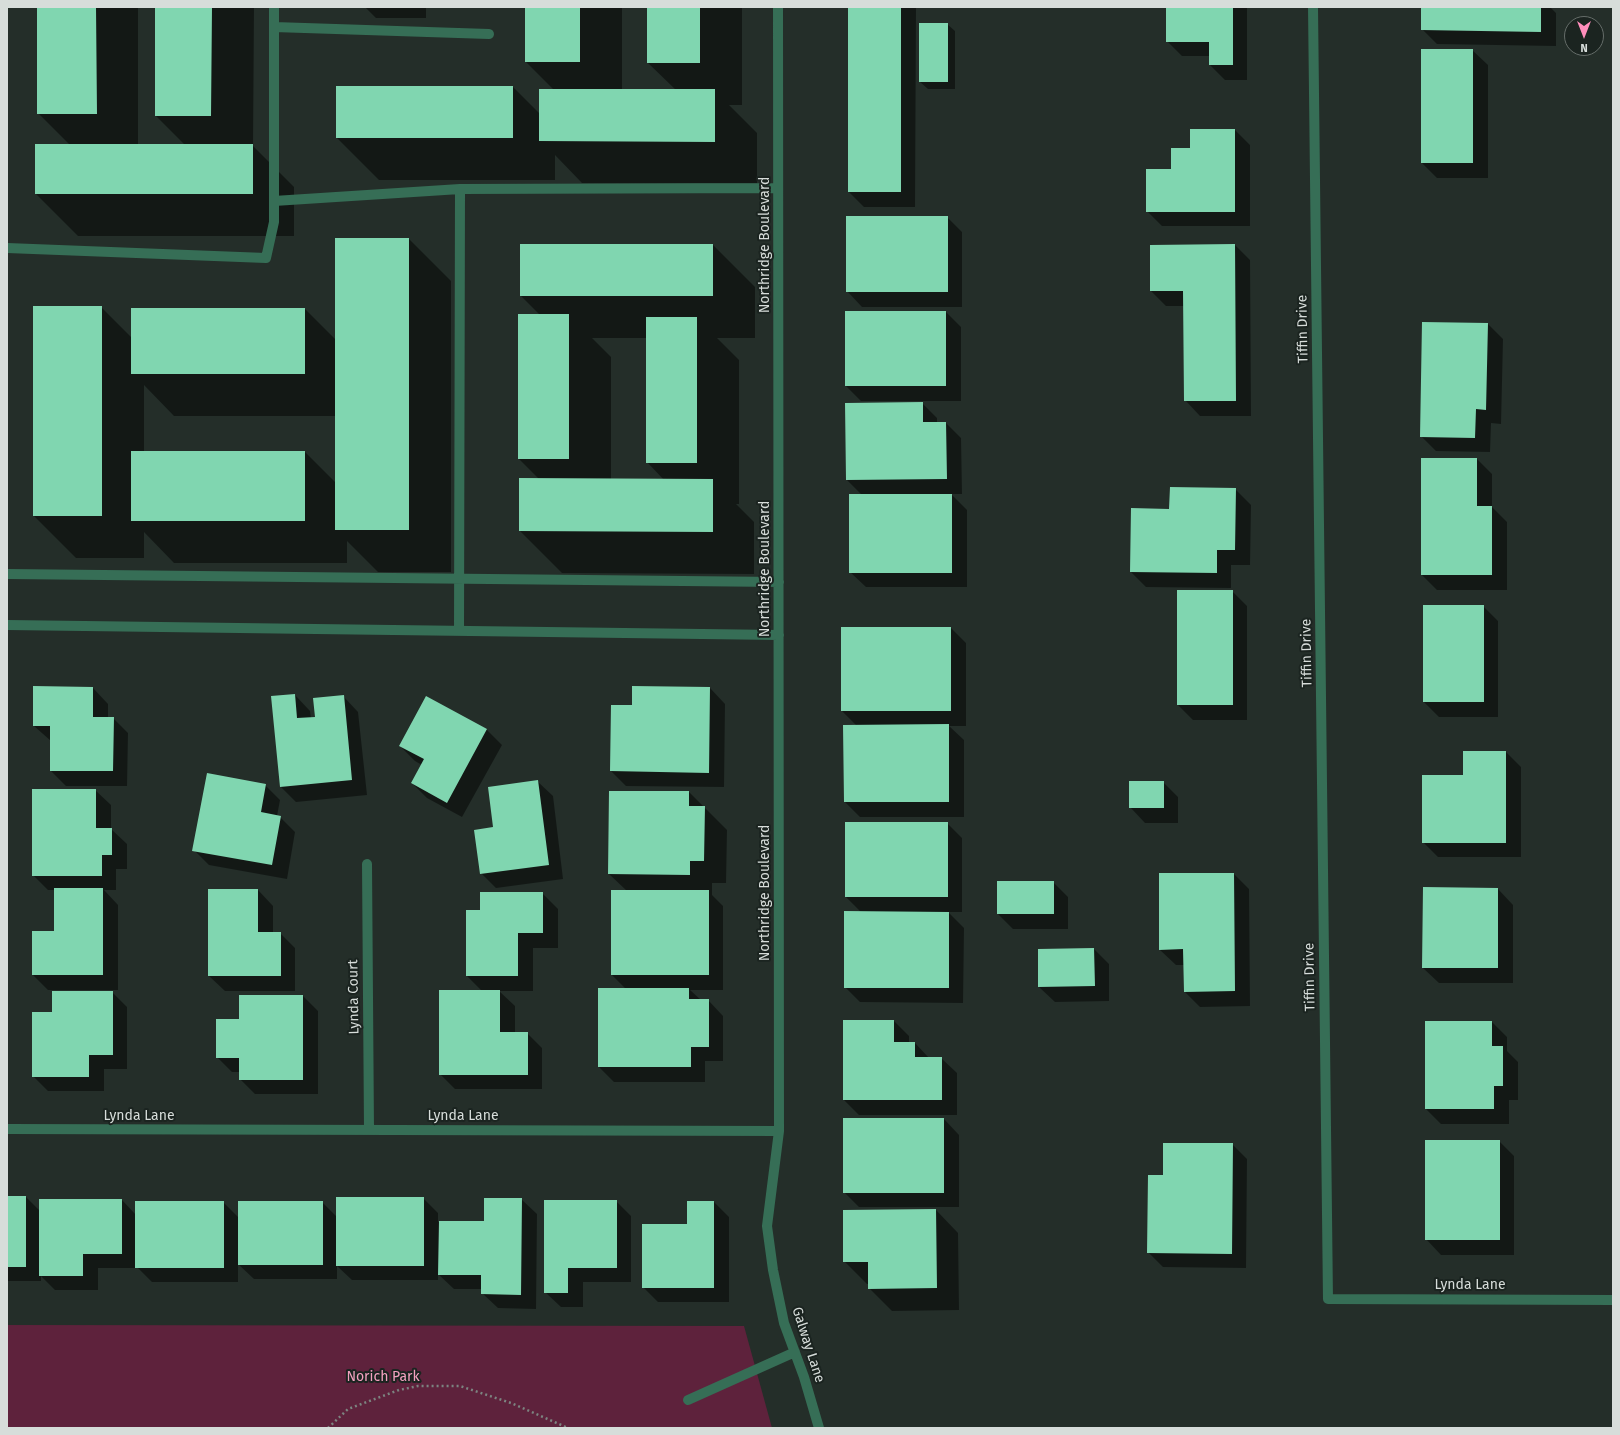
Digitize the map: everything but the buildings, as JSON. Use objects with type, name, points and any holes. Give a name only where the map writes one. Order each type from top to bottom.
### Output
[{"type":"street","points":[[7,248],[266,258],[274,222],[274,7]]},
{"type":"street","name":"Northridge Boulevard","points":[[778,7],[779,1131]]},
{"type":"street","name":"Tiffin Drive","points":[[1313,7],[1328,1299]]},
{"type":"street","points":[[274,27],[489,34]]},
{"type":"street","points":[[274,201],[460,189],[778,188]]},
{"type":"street","points":[[459,631],[460,189]]},
{"type":"street","points":[[7,574],[779,582]]},
{"type":"street","points":[[7,625],[779,635]]},
{"type":"street","name":"Lynda Court","points":[[367,864],[369,1130]]},
{"type":"street","name":"Lynda Lane","points":[[7,1130],[779,1131]]},
{"type":"street","name":"Galway Lane","points":[[779,1131],[767,1226],[773,1270],[784,1323],[795,1352],[819,1428]]},
{"type":"street","name":"Lynda Lane","points":[[1328,1299],[1613,1300]]},
{"type":"street","points":[[688,1400],[795,1352]]},
{"type":"path","points":[[328,1428],[348,1410],[399,1390],[418,1386],[460,1386],[511,1402],[568,1428]]},
{"type":"green space","name":"Norich Park","points":[[7,1325],[744,1326],[772,1428],[7,1428]]}]
